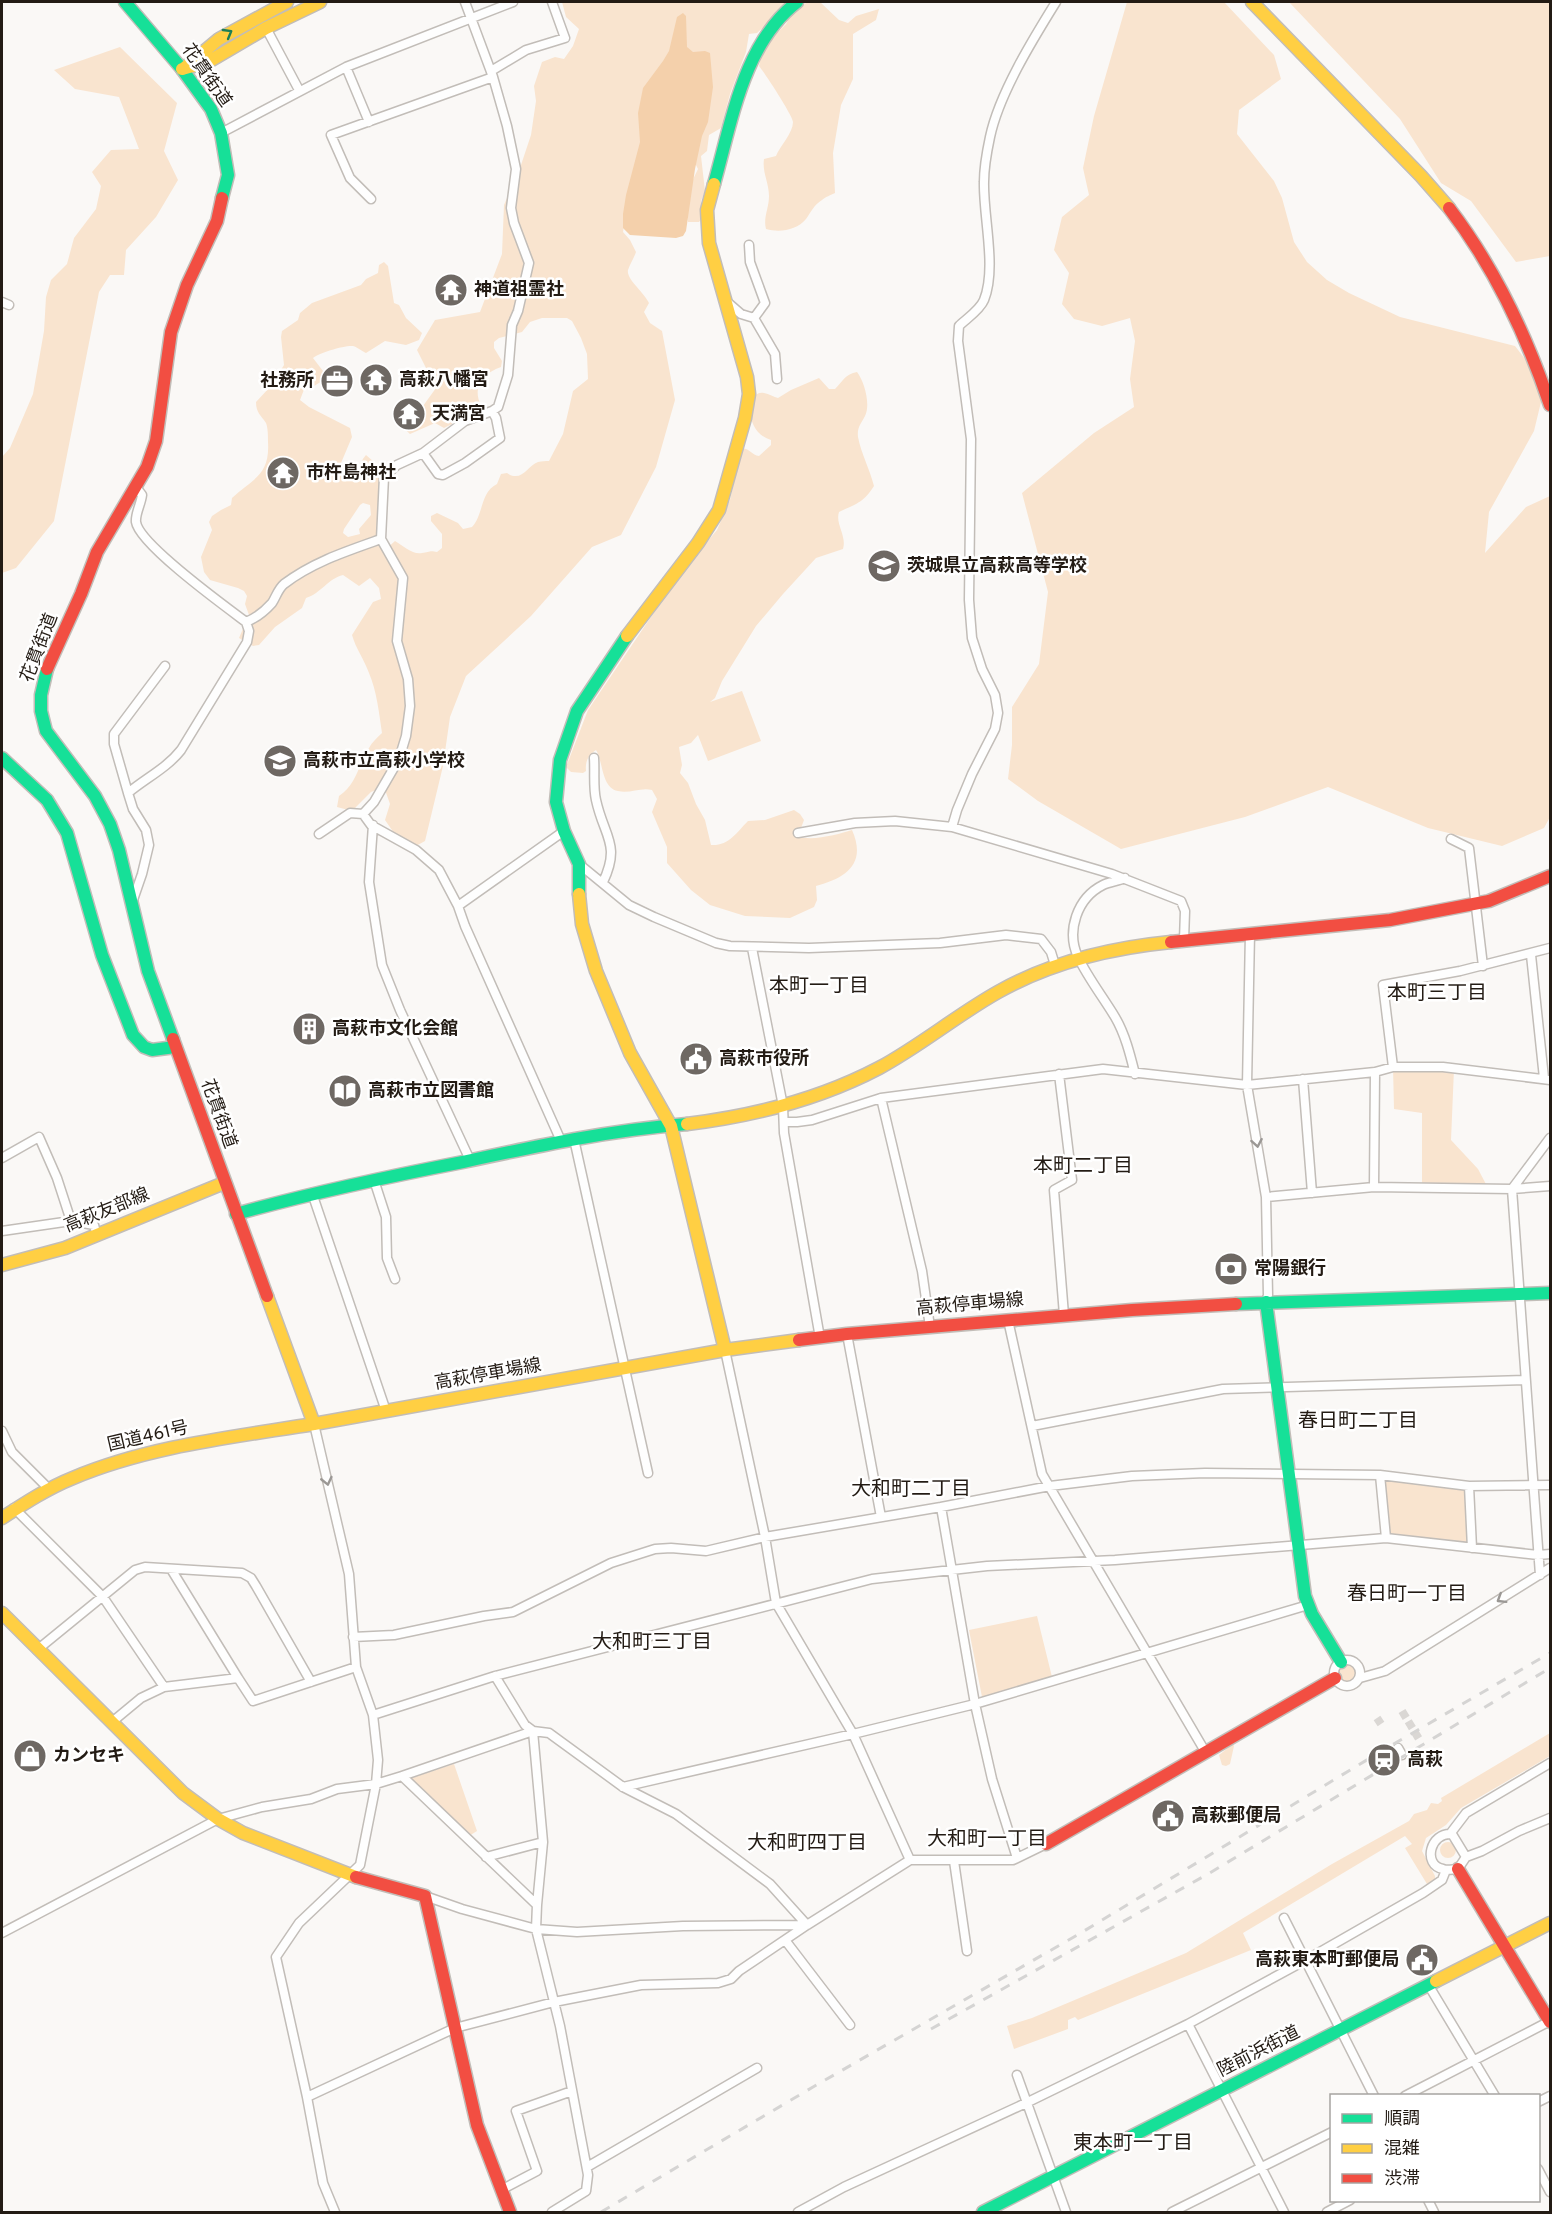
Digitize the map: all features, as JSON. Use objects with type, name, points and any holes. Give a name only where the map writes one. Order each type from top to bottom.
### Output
[{"type":"main road","name":"花貫街道","points":[[125,2],[205,99],[221,133],[228,175],[217,221],[186,285],[177,310],[171,332],[156,441],[147,467],[97,552],[45,676],[41,695],[41,711],[46,731],[97,795],[110,824],[119,850],[130,905],[148,971],[224,1184],[314,1424]]},
{"type":"main road","points":[[182,69],[201,50],[287,2]]},
{"type":"main road","points":[[182,69],[208,62],[266,28],[320,2]]},
{"type":"main road","points":[[725,1350],[671,1126],[630,1053],[596,971],[582,924],[578,883],[579,864],[564,831],[556,802],[556,784],[567,736],[578,711],[624,640],[710,525],[719,510],[726,490],[749,394],[747,377],[709,243],[707,210],[746,74],[754,54],[776,21],[796,2]]},
{"type":"main road","points":[[1252,2],[1415,170],[1456,218],[1494,274],[1512,308],[1551,405]]},
{"type":"main road","points":[[2,758],[49,800],[60,816],[102,955],[132,1035],[144,1047],[152,1050],[175,1047]]},
{"type":"main road","points":[[236,1214],[312,1193],[568,1140],[690,1124],[783,1106],[877,1069],[998,992],[1055,965],[1078,958],[1115,949],[1184,940],[1390,920],[1489,901],[1551,876]]},
{"type":"main road","name":"高萩友部線","points":[[2,1265],[64,1248],[224,1184]]},
{"type":"main road","name":"高萩停車場線","points":[[314,1424],[725,1350],[847,1334],[1064,1315],[1266,1302],[1551,1293]]},
{"type":"main road","points":[[1266,1302],[1298,1546],[1308,1605],[1341,1662]]},
{"type":"main road","name":"国道461号","points":[[2,1518],[48,1488],[94,1468],[157,1452],[314,1424]]},
{"type":"main road","points":[[2,1613],[183,1792],[218,1819],[243,1833],[351,1875],[425,1896],[477,2126],[510,2212]]},
{"type":"main road","points":[[1046,1844],[1335,1678]]},
{"type":"main road","points":[[1452,1869],[1505,1947],[1550,2021]]},
{"type":"main road","name":"陸前浜街道","points":[[983,2212],[1551,1923]]},
{"type":"street","points":[[363,814],[374,802],[399,759],[406,736],[410,706],[408,680],[397,641],[403,578],[381,539],[384,477],[397,465],[423,453],[465,421],[498,407],[507,381],[512,325],[518,311],[529,263],[511,208],[516,169],[507,126],[492,74],[465,2]]},
{"type":"street","points":[[221,133],[346,67],[471,16],[513,2]]},
{"type":"street","points":[[372,199],[350,178],[331,135],[492,74],[526,50],[565,38],[552,2]]},
{"type":"street","points":[[952,827],[972,774],[995,729],[998,713],[995,695],[982,669],[972,638],[969,600],[970,439],[958,341],[959,326],[983,302],[988,282],[988,231],[984,182],[991,134],[998,111],[1027,50],[1056,2]]},
{"type":"street","points":[[266,28],[299,90]]},
{"type":"street","points":[[346,67],[369,122]]},
{"type":"street","points":[[749,245],[750,262],[765,303],[754,318]]},
{"type":"street","points":[[725,301],[741,314],[754,318],[775,354],[777,379]]},
{"type":"street","points":[[423,453],[438,474],[443,475],[465,463],[500,438],[496,418],[492,411]]},
{"type":"street","points":[[128,793],[146,778],[171,763],[181,750],[247,642],[249,631],[246,622],[157,551],[140,530],[136,524],[142,495],[136,487]]},
{"type":"street","points":[[246,622],[259,616],[272,603],[282,586],[310,568],[336,555],[381,539]]},
{"type":"street","points":[[130,905],[142,874],[149,845],[146,830],[133,809],[114,744],[114,734],[165,666]]},
{"type":"street","points":[[594,758],[596,799],[612,851],[611,866],[603,882]]},
{"type":"street","points":[[319,834],[350,813],[363,814],[373,825],[416,850],[440,870],[568,1140],[627,1369],[648,1473]]},
{"type":"street","points":[[798,833],[855,822],[895,821],[952,827],[1036,850],[1125,878],[1181,901],[1185,911],[1184,940]]},
{"type":"street","points":[[373,825],[369,882],[382,965],[400,1010],[470,1160]]},
{"type":"street","points":[[458,906],[564,831]]},
{"type":"street","points":[[1451,839],[1469,848],[1483,966]]},
{"type":"street","points":[[579,864],[630,905],[716,943],[752,948],[940,943],[1006,935],[1041,939],[1051,952],[1055,965]]},
{"type":"street","points":[[1125,878],[1103,885],[1084,899],[1075,919],[1073,939],[1078,958],[1116,1018],[1124,1035],[1135,1074]]},
{"type":"street","points":[[1250,933],[1247,1085],[1266,1197],[1268,1295],[1266,1302]]},
{"type":"street","points":[[752,948],[783,1106],[784,1133],[820,1338]]},
{"type":"street","points":[[1393,1067],[1383,985],[1483,966],[1551,948]]},
{"type":"street","points":[[784,1122],[812,1120],[881,1098],[1103,1069],[1247,1085],[1375,1072],[1393,1067],[1443,1067],[1547,1079],[1531,955]]},
{"type":"street","points":[[1374,1187],[1375,1072]]},
{"type":"street","points":[[1059,1074],[1072,1180],[1054,1190],[1064,1315]]},
{"type":"street","points":[[1303,1080],[1312,1193]]},
{"type":"street","points":[[881,1098],[922,1271],[930,1327]]},
{"type":"street","points":[[2,1158],[39,1137],[57,1178],[71,1221]]},
{"type":"street","points":[[1540,1575],[1512,1189],[1551,1138]]},
{"type":"street","points":[[374,1180],[386,1217],[387,1258],[395,1279]]},
{"type":"street","points":[[1266,1197],[1374,1187],[1512,1189],[1551,1186]]},
{"type":"street","points":[[312,1193],[386,1411]]},
{"type":"street","points":[[2,1231],[71,1221],[93,1225],[96,1236]]},
{"type":"street","points":[[1008,1320],[1042,1474],[1206,1753]]},
{"type":"street","points":[[847,1334],[881,1517]]},
{"type":"street","points":[[725,1350],[765,1537],[776,1603],[853,1734],[910,1860]]},
{"type":"street","points":[[1032,1426],[1206,1391],[1525,1380]]},
{"type":"street","points":[[314,1424],[349,1574],[356,1667],[373,1715],[378,1760],[376,1784],[360,1865],[299,1923],[276,1957],[307,2097],[323,2183],[335,2212]]},
{"type":"street","points":[[2,1431],[12,1452],[48,1488]]},
{"type":"street","points":[[2,1452],[12,1452]]},
{"type":"street","points":[[354,1637],[394,1635],[513,1612],[611,1563],[655,1549],[706,1551],[765,1537],[1050,1486],[1155,1475],[1289,1473],[1380,1475],[1469,1486],[1551,1485]]},
{"type":"street","points":[[1380,1475],[1386,1538]]},
{"type":"street","points":[[1469,1486],[1472,1548]]},
{"type":"street","points":[[941,1507],[975,1704],[992,1779],[1017,1858]]},
{"type":"street","points":[[14,1509],[103,1597],[164,1687]]},
{"type":"street","points":[[373,1715],[495,1676],[872,1579],[987,1566],[1094,1561],[1386,1538],[1538,1555],[1551,1554]]},
{"type":"street","points":[[37,1650],[135,1570],[145,1567],[242,1573],[250,1578],[311,1682]]},
{"type":"street","points":[[1359,1678],[1385,1671],[1551,1568]]},
{"type":"street","points":[[171,1569],[253,1701],[356,1667]]},
{"type":"street","points":[[623,1787],[975,1704],[1308,1605]]},
{"type":"street","points":[[1350,1660],[1358,1665],[1359,1678],[1355,1684],[1347,1686],[1340,1684],[1335,1678],[1335,1669],[1341,1662],[1350,1660]]},
{"type":"street","points":[[495,1676],[525,1725],[533,1731],[543,1842],[536,1929],[560,2025],[588,2175],[586,2192],[552,2212]]},
{"type":"street","points":[[112,1722],[141,1698],[164,1687],[238,1678]]},
{"type":"street","points":[[2,1933],[218,1819],[262,1807],[311,1799],[337,1789],[376,1784],[533,1731],[549,1733],[623,1787],[676,1814],[770,1884],[807,1925]]},
{"type":"street","points":[[1452,1869],[1437,1866],[1430,1853],[1433,1842],[1450,1834],[1466,1813],[1551,1762]]},
{"type":"street","points":[[402,1776],[537,1905]]},
{"type":"street","points":[[798,2212],[843,2187],[1026,2103],[1188,2024],[1423,1893],[1442,1880],[1466,1857],[1551,1818]]},
{"type":"street","points":[[1450,1834],[1455,1836],[1466,1857]]},
{"type":"street","points":[[486,1857],[543,1842]]},
{"type":"street","points":[[307,2097],[455,2028],[554,2002],[641,1985],[718,1983],[731,1979],[739,1971],[807,1925],[910,1860],[954,1861],[1017,1858],[1046,1844]]},
{"type":"street","points":[[954,1861],[968,1951]]},
{"type":"street","points":[[425,1896],[462,1909],[536,1929],[577,1932],[683,1926],[807,1925]]},
{"type":"street","points":[[1284,1918],[1373,2094]]},
{"type":"street","points":[[785,1940],[850,2025]]},
{"type":"street","points":[[1429,1986],[1495,2094]]},
{"type":"street","points":[[1409,2094],[1550,2021]]},
{"type":"street","points":[[1188,2024],[1284,2212]]},
{"type":"street","points":[[587,2168],[757,2067]]},
{"type":"street","points":[[1017,2075],[1066,2212]]},
{"type":"street","points":[[501,2190],[537,2171],[516,2111],[572,2091]]},
{"type":"street","points":[[1172,2212],[1330,2133]]},
{"type":"street","points":[[1549,2182],[1551,2193]]},
{"type":"street","points":[[1327,2212],[1346,2202]]},
{"type":"shaded area","points":[[562,2],[790,2],[757,33],[749,34],[746,52],[730,94],[721,128],[709,135],[707,151],[701,156],[705,191],[701,201],[703,217],[699,222],[688,222],[685,196],[698,169],[695,163],[624,226],[623,232],[636,252],[628,274],[649,303],[644,312],[650,323],[662,331],[675,400],[656,467],[621,535],[592,547],[531,616],[466,676],[450,717],[443,766],[425,841],[416,846],[394,833],[385,820],[390,804],[384,787],[371,792],[352,811],[337,807],[339,796],[350,786],[365,754],[382,733],[372,680],[352,635],[373,602],[381,599],[379,588],[370,578],[359,586],[343,575],[338,577],[306,598],[302,608],[275,627],[259,645],[253,646],[239,638],[249,615],[245,604],[247,596],[238,588],[210,580],[204,572],[201,557],[212,530],[209,522],[212,516],[231,505],[232,498],[259,475],[266,462],[267,427],[256,402],[269,388],[279,383],[279,373],[284,365],[282,331],[298,320],[300,313],[312,303],[361,285],[366,279],[378,273],[379,265],[384,262],[388,266],[394,303],[399,305],[406,318],[422,333],[419,340],[406,345],[385,341],[366,353],[353,346],[316,356],[313,358],[323,371],[322,381],[311,388],[305,387],[300,400],[350,428],[352,437],[341,463],[349,479],[355,479],[366,455],[383,470],[379,485],[378,530],[375,539],[378,545],[385,550],[395,541],[415,553],[437,552],[442,548],[442,534],[431,521],[431,516],[437,513],[458,523],[463,529],[472,527],[488,492],[497,484],[501,474],[517,476],[538,462],[549,461],[563,434],[573,391],[588,379],[587,354],[572,321],[567,318],[542,318],[530,322],[522,332],[499,338],[494,342],[494,348],[502,361],[501,367],[489,373],[480,382],[478,399],[481,406],[473,411],[469,406],[462,407],[451,411],[444,417],[452,421],[452,424],[444,428],[435,423],[410,434],[396,421],[398,415],[410,424],[436,388],[417,350],[435,320],[480,312],[502,254],[504,205],[531,135],[536,101],[534,86],[542,62],[555,57],[564,59],[573,46],[579,29],[566,17]],"holes":[[[363,503],[370,505],[371,515],[359,529],[360,534],[348,537],[343,533],[360,505]]]},
{"type":"shaded area","points":[[820,2],[839,20],[848,23],[856,16],[879,9],[876,20],[853,34],[853,79],[841,105],[833,153],[835,193],[819,202],[798,226],[777,231],[766,229],[769,196],[764,159],[776,156],[791,131],[793,122],[784,103],[759,66],[763,47],[786,24],[792,13],[806,3]]},
{"type":"shaded area","points":[[1127,2],[1224,2],[1274,55],[1281,79],[1239,110],[1237,134],[1274,181],[1282,198],[1294,242],[1307,262],[1327,280],[1400,317],[1515,346],[1535,372],[1541,402],[1534,431],[1489,512],[1485,553],[1526,507],[1550,496],[1550,817],[1544,828],[1502,846],[1428,828],[1328,787],[1245,817],[1121,849],[1038,801],[1008,779],[1012,745],[1012,707],[1039,664],[1048,592],[1022,493],[1094,433],[1134,407],[1130,379],[1135,341],[1130,318],[1102,326],[1074,319],[1062,304],[1069,273],[1054,250],[1062,217],[1089,195],[1083,168],[1094,116]]},
{"type":"shaded area","points":[[1289,2],[1550,2],[1550,256],[1516,262],[1471,201],[1441,183],[1400,119]]},
{"type":"shaded area","points":[[683,13],[686,16],[687,47],[693,52],[710,53],[713,87],[708,122],[702,136],[695,169],[686,231],[683,236],[676,238],[630,235],[623,228],[623,214],[640,142],[638,113],[643,88],[669,51],[677,17]]},
{"type":"shaded area","points":[[120,47],[177,103],[164,151],[178,180],[156,217],[126,250],[124,275],[110,275],[99,292],[54,521],[16,568],[2,573],[2,457],[10,448],[33,394],[44,331],[46,297],[51,280],[67,264],[74,238],[96,209],[101,186],[92,172],[111,150],[139,149],[119,97],[75,89],[54,70]]},
{"type":"shaded area","points":[[857,372],[867,399],[867,411],[859,428],[858,437],[874,486],[863,500],[839,512],[838,521],[844,544],[843,549],[816,558],[783,594],[756,626],[722,681],[715,698],[710,702],[742,691],[761,741],[708,761],[698,735],[691,743],[679,747],[682,765],[680,773],[688,783],[705,820],[711,845],[727,841],[748,821],[765,820],[794,810],[804,820],[798,836],[817,838],[852,830],[857,852],[855,861],[845,874],[816,886],[817,900],[814,907],[790,918],[745,916],[710,905],[691,890],[667,863],[667,847],[652,812],[657,799],[652,790],[622,792],[612,789],[605,779],[596,750],[588,759],[586,771],[583,773],[571,772],[566,767],[588,710],[680,574],[717,530],[730,500],[735,477],[734,465],[739,449],[748,450],[759,456],[771,445],[771,440],[762,436],[752,421],[750,412],[754,398],[764,393],[778,398],[819,378],[829,389],[835,389],[847,376]]},
{"type":"shaded area","points":[[1393,1067],[1454,1069],[1451,1140],[1478,1169],[1488,1188],[1422,1187],[1422,1113],[1394,1109]]},
{"type":"shaded area","points":[[1380,1475],[1469,1486],[1472,1548],[1386,1538]]},
{"type":"shaded area","points":[[1037,1616],[1052,1677],[982,1697],[969,1630]]},
{"type":"shaded area","points":[[1348,1665],[1354,1668],[1357,1674],[1354,1680],[1348,1683],[1342,1680],[1339,1674],[1342,1668]]},
{"type":"shaded area","points":[[1550,1733],[1550,1756],[1461,1808],[1446,1825],[1426,1838],[1422,1851],[1435,1876],[1435,1879],[1427,1884],[1405,1848],[1412,1844],[1405,1836],[1243,1933],[1251,1950],[1078,2020],[1075,2017],[1068,2020],[1068,2029],[1014,2049],[1007,2026],[1032,2018],[1186,1953],[1332,1864],[1409,1821],[1414,1814],[1427,1810],[1431,1803],[1438,1804],[1442,1801],[1441,1798]]},
{"type":"shaded area","points":[[1233,1744],[1230,1764],[1222,1765],[1219,1755]]},
{"type":"shaded area","points":[[454,1764],[477,1831],[469,1836],[411,1778]]},
{"type":"shaded area","points":[[1445,1842],[1451,1842],[1456,1850],[1454,1856],[1445,1858],[1440,1853],[1440,1847]]},
{"type":"tunnel","points":[[1402,1711],[1419,1739]]},
{"type":"tunnel","points":[[1377,1718],[1381,1724]]},
{"type":"railway","points":[[601,2212],[1079,1934],[1380,1752],[1550,1653]]},
{"type":"railway","points":[[931,2029],[1208,1874],[1550,1668]]},
{"type":"traffic: fast","points":[[125,2],[182,69],[211,109],[221,133],[228,175],[222,198]]},
{"type":"traffic: fast","points":[[714,184],[734,110],[752,61],[764,39],[779,19],[797,2]]},
{"type":"traffic: fast","points":[[579,894],[579,864],[564,831],[556,802],[560,760],[577,711],[627,636]]},
{"type":"traffic: fast","points":[[47,669],[41,695],[41,711],[46,731],[95,796],[110,824],[119,850],[148,971],[173,1039]]},
{"type":"traffic: fast","points":[[2,758],[47,800],[67,833],[102,955],[133,1035],[144,1047],[152,1050],[175,1047]]},
{"type":"traffic: fast","points":[[236,1214],[349,1186],[546,1145],[602,1134],[687,1124]]},
{"type":"traffic: fast","points":[[1236,1304],[1550,1293]]},
{"type":"traffic: fast","points":[[1266,1302],[1305,1596],[1312,1614],[1341,1662]]},
{"type":"traffic: fast","points":[[983,2212],[1436,1981]]},
{"type":"traffic: slow","points":[[183,69],[219,39],[287,2]]},
{"type":"traffic: slow","points":[[182,69],[208,62],[266,28],[320,2]]},
{"type":"traffic: slow","points":[[1252,2],[1421,176],[1449,208]]},
{"type":"traffic: slow","points":[[627,636],[698,543],[719,510],[745,418],[749,394],[747,377],[709,243],[707,210],[714,184]]},
{"type":"traffic: slow","points":[[579,894],[582,924],[596,971],[630,1053],[671,1126],[725,1350]]},
{"type":"traffic: slow","points":[[687,1124],[761,1111],[833,1089],[879,1068],[1018,981],[1082,958],[1126,948],[1171,942]]},
{"type":"traffic: slow","points":[[2,1265],[65,1248],[224,1183]]},
{"type":"traffic: slow","points":[[2,1518],[64,1482],[131,1458],[223,1438],[314,1424],[267,1296]]},
{"type":"traffic: slow","points":[[314,1424],[725,1350],[799,1340]]},
{"type":"traffic: slow","points":[[2,1613],[183,1793],[218,1819],[243,1833],[356,1877]]},
{"type":"traffic: slow","points":[[1436,1981],[1550,1923]]},
{"type":"traffic: jam","points":[[47,669],[97,552],[147,467],[156,441],[171,332],[187,285],[217,221],[222,198]]},
{"type":"traffic: jam","points":[[1449,208],[1481,254],[1508,302],[1531,353],[1550,405]]},
{"type":"traffic: jam","points":[[1171,942],[1390,920],[1489,901],[1550,876]]},
{"type":"traffic: jam","points":[[173,1039],[267,1296]]},
{"type":"traffic: jam","points":[[799,1340],[1132,1310],[1236,1304]]},
{"type":"traffic: jam","points":[[1046,1844],[1335,1678]]},
{"type":"traffic: jam","points":[[1458,1869],[1550,2022]]},
{"type":"traffic: jam","points":[[356,1877],[425,1896],[477,2125],[510,2212]]},
{"type":"place","name":"神道祖霊社","points":[[451,290]]},
{"type":"place","name":"高萩八幡宮","points":[[376,380]]},
{"type":"place","name":"社務所","points":[[337,381]]},
{"type":"place","name":"天満宮","points":[[409,414]]},
{"type":"place","name":"市杵島神社","points":[[283,473]]},
{"type":"place","name":"茨城県立高萩高等学校","points":[[884,566]]},
{"type":"place","name":"高萩市立高萩小学校","points":[[280,761]]},
{"type":"place","name":"高萩市文化会館","points":[[309,1029]]},
{"type":"place","name":"高萩市役所","points":[[696,1059]]},
{"type":"place","name":"高萩市立図書館","points":[[345,1091]]},
{"type":"place","name":"常陽銀行","points":[[1231,1269]]},
{"type":"place","name":"カンセキ","points":[[30,1756]]},
{"type":"place","name":"高萩","points":[[1384,1760]]},
{"type":"place","name":"高萩郵便局","points":[[1168,1816]]},
{"type":"place","name":"高萩東本町郵便局","points":[[1422,1960]]},
{"type":"district","name":"本町一丁目","points":[[819,987]]},
{"type":"district","name":"本町三丁目","points":[[1437,994]]},
{"type":"district","name":"本町二丁目","points":[[1083,1167]]},
{"type":"district","name":"春日町二丁目","points":[[1358,1422]]},
{"type":"district","name":"大和町二丁目","points":[[911,1490]]},
{"type":"district","name":"春日町一丁目","points":[[1407,1595]]},
{"type":"district","name":"大和町三丁目","points":[[652,1643]]},
{"type":"district","name":"大和町一丁目","points":[[987,1840]]},
{"type":"district","name":"大和町四丁目","points":[[807,1844]]},
{"type":"district","name":"東本町一丁目","points":[[1133,2144]]}]
